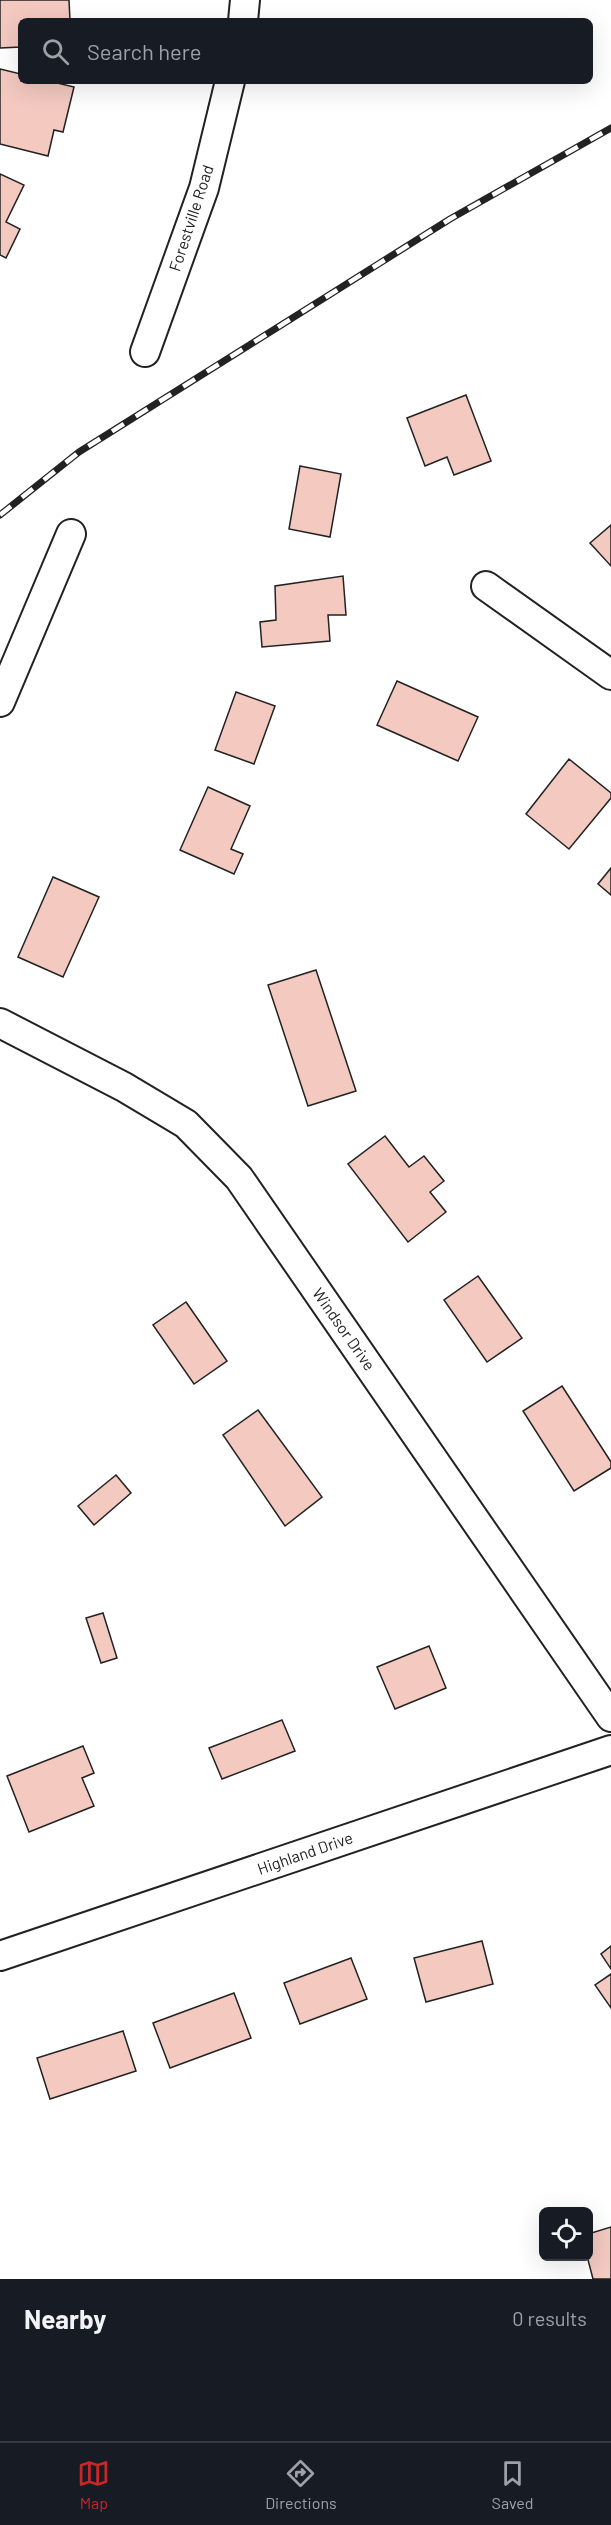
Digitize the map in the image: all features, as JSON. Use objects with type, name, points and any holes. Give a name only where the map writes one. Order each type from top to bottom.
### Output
[{"type":"street","points":[[243,18],[245,0]]},
{"type":"street","name":"Forestville Road","points":[[145,352],[204,188],[229,84]]},
{"type":"street","points":[[0,702],[71,534]]},
{"type":"street","points":[[486,586],[611,675]]},
{"type":"street","name":"Windsor Drive","points":[[0,1023],[124,1087],[186,1124],[239,1178],[611,1717]]},
{"type":"street","name":"Highland Drive","points":[[0,1956],[611,1750]]},
{"type":"building","points":[[0,0],[69,0],[70,18],[18,18],[18,47],[0,48]]},
{"type":"building","points":[[0,69],[18,73],[18,84],[62,84],[74,87],[63,132],[54,130],[48,156],[0,144]]},
{"type":"building","points":[[0,174],[24,185],[6,222],[20,229],[6,258],[0,255]]},
{"type":"building","points":[[466,395],[491,461],[454,475],[447,457],[425,466],[407,418]]},
{"type":"building","points":[[300,466],[341,474],[330,537],[289,529]]},
{"type":"building","points":[[611,525],[611,566],[590,543]]},
{"type":"building","points":[[343,576],[346,615],[328,615],[330,641],[262,647],[260,622],[276,620],[275,586]]},
{"type":"building","points":[[397,681],[478,717],[458,761],[377,725]]},
{"type":"building","points":[[236,692],[275,706],[254,764],[215,750]]},
{"type":"building","points":[[569,759],[611,793],[611,798],[569,849],[526,814]]},
{"type":"building","points":[[208,787],[250,806],[231,849],[243,854],[234,874],[180,850]]},
{"type":"building","points":[[611,868],[611,895],[598,884]]},
{"type":"building","points":[[53,877],[99,897],[63,977],[18,957]]},
{"type":"building","points":[[316,970],[356,1091],[308,1106],[268,985]]},
{"type":"building","points":[[385,1136],[409,1167],[424,1156],[444,1181],[430,1192],[446,1212],[408,1242],[348,1164]]},
{"type":"building","points":[[478,1276],[522,1338],[487,1362],[444,1300]]},
{"type":"building","points":[[186,1302],[227,1361],[194,1384],[153,1325]]},
{"type":"building","points":[[562,1386],[611,1462],[611,1468],[574,1491],[523,1411]]},
{"type":"building","points":[[258,1410],[322,1497],[285,1526],[223,1435]]},
{"type":"building","points":[[116,1475],[131,1493],[94,1525],[78,1506]]},
{"type":"building","points":[[103,1613],[117,1658],[101,1663],[86,1618]]},
{"type":"building","points":[[429,1646],[446,1688],[395,1709],[377,1667]]},
{"type":"building","points":[[282,1720],[295,1751],[222,1779],[209,1748]]},
{"type":"building","points":[[83,1746],[94,1773],[82,1778],[94,1806],[29,1832],[7,1776]]},
{"type":"building","points":[[482,1941],[493,1984],[426,2002],[414,1958]]},
{"type":"building","points":[[611,1946],[611,1969],[601,1954]]},
{"type":"building","points":[[351,1958],[367,1999],[300,2024],[284,1983]]},
{"type":"building","points":[[611,1974],[611,2008],[595,1985]]},
{"type":"building","points":[[234,1993],[251,2038],[170,2068],[153,2023]]},
{"type":"building","points":[[123,2031],[136,2071],[50,2099],[37,2058]]},
{"type":"building","points":[[611,2227],[611,2279],[593,2279],[588,2261],[593,2261],[593,2232]]},
{"type":"railway","points":[[0,515],[79,452],[450,219],[611,128]]}]
